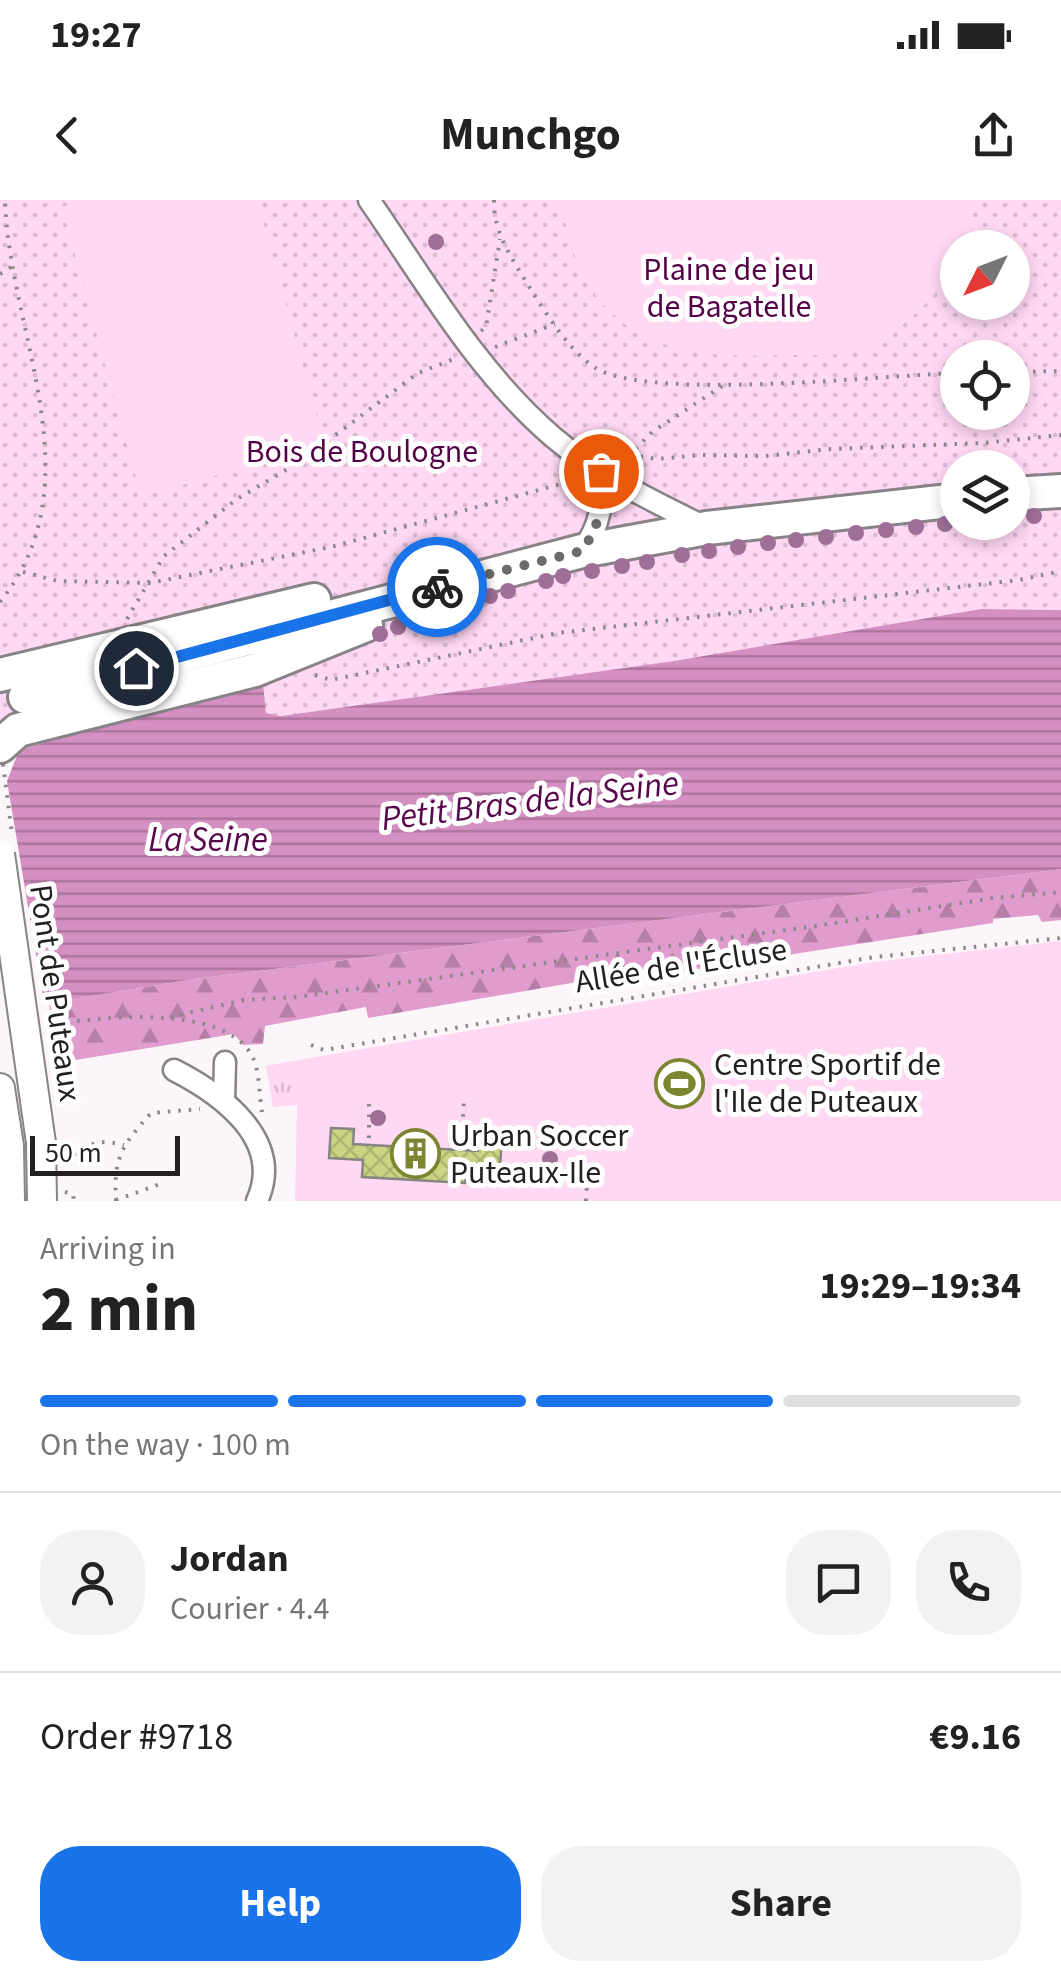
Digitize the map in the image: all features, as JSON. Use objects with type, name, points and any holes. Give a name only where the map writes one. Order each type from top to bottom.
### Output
[{"type":"main road","points":[[1030,493],[1061,491]]},
{"type":"main road","points":[[10,704],[582,551],[707,528],[940,502]]},
{"type":"main road","name":"Pont de Puteaux","points":[[0,854],[52,1151],[51,1195]]},
{"type":"main road","name":"Pont de Puteaux","points":[[0,1088],[9,1146],[10,1201]]},
{"type":"street","points":[[369,200],[472,348],[554,438],[601,471],[707,528]]},
{"type":"street","points":[[582,551],[599,524],[601,471]]},
{"type":"street","points":[[217,1105],[225,1062]]},
{"type":"street","points":[[174,1070],[217,1105],[242,1119],[262,1154],[264,1168],[257,1201]]},
{"type":"path","points":[[0,602],[23,572],[32,550],[47,461],[32,358],[6,241],[5,200]]},
{"type":"path","points":[[472,348],[486,326],[500,239],[494,200]]},
{"type":"path","points":[[500,239],[581,356],[613,376],[648,384],[727,384],[940,374]]},
{"type":"path","points":[[0,274],[11,267]]},
{"type":"path","points":[[127,620],[164,556],[238,499],[301,461],[418,373],[472,348],[556,324]]},
{"type":"path","points":[[1030,372],[1061,371]]},
{"type":"path","points":[[23,572],[58,581],[150,584],[331,547],[547,489],[620,464],[652,432],[727,384]]},
{"type":"path","points":[[630,455],[657,459],[765,456],[1061,435]]},
{"type":"path","points":[[308,672],[331,680],[558,632],[1019,580],[1061,571]]},
{"type":"path","points":[[39,1026],[87,1019],[170,1018],[244,1000],[297,997],[993,898],[1061,892]]},
{"type":"path","name":"Allée de l'Écluse","points":[[311,1045],[324,1050],[875,957],[1061,938]]},
{"type":"path","points":[[170,1018],[224,1031],[236,1039],[252,1057],[263,1117]]},
{"type":"path","points":[[461,1148],[464,1100]]},
{"type":"path","points":[[369,1104],[369,1143]]},
{"type":"path","points":[[163,1183],[116,1201],[115,1182],[124,1144],[152,1113],[217,1105]]},
{"type":"path","points":[[52,1151],[106,1140],[124,1144]]},
{"type":"path","points":[[586,1182],[586,1201]]},
{"type":"path","points":[[51,1195],[73,1194],[74,1201]]},
{"type":"green space","name":"Bois de Boulogne","points":[[0,200],[1061,200],[1061,610],[981,609],[674,661],[281,716],[266,713],[263,684],[0,755]]},
{"type":"green space","points":[[87,200],[257,200],[325,446],[141,496],[62,207]]},
{"type":"green space","name":"Plaine de jeu de Bagatelle","points":[[561,200],[972,200],[968,230],[940,230],[940,289],[910,319],[870,345],[824,355],[718,355],[644,336],[603,304],[580,268]]},
{"type":"green space","points":[[1061,869],[1061,920],[1042,922],[1038,915],[993,919],[993,923],[614,982],[606,977],[368,1018],[366,1007],[265,1026],[263,1044],[243,1045],[234,1034],[57,1063],[49,1003],[194,979]]},
{"type":"green space","name":"Centre Sportif de l'Ile de Puteaux","points":[[1061,941],[1061,1201],[295,1201],[298,1060],[873,962]]},
{"type":"green space","points":[[298,1060],[297,1105],[273,1107],[266,1066]]},
{"type":"water","name":"La Seine","points":[[981,609],[1061,610],[1061,869],[0,1007],[0,755],[263,683],[266,713],[281,716],[674,661]]},
{"type":"pier","points":[[18,753],[7,781],[45,1008],[0,1012],[0,765]]},
{"type":"building","name":"Urban Soccer Puteaux-Ile","points":[[331,1128],[354,1129],[353,1144],[478,1151],[479,1136],[502,1137],[500,1167],[466,1166],[465,1183],[362,1177],[363,1160],[329,1158]]},
{"type":"way so far","points":[[437,587],[582,551],[599,524],[603,498],[601,471]]},
{"type":"place","name":"Centre Sportif de l'Ile de Puteaux","points":[[679,1083]]},
{"type":"place","name":"Urban Soccer Puteaux-Ile","points":[[415,1154]]},
{"type":"route","points":[[136,668],[437,587]]},
{"type":"water label","name":"Petit Bras de la Seine","points":[[530,801]]}]
